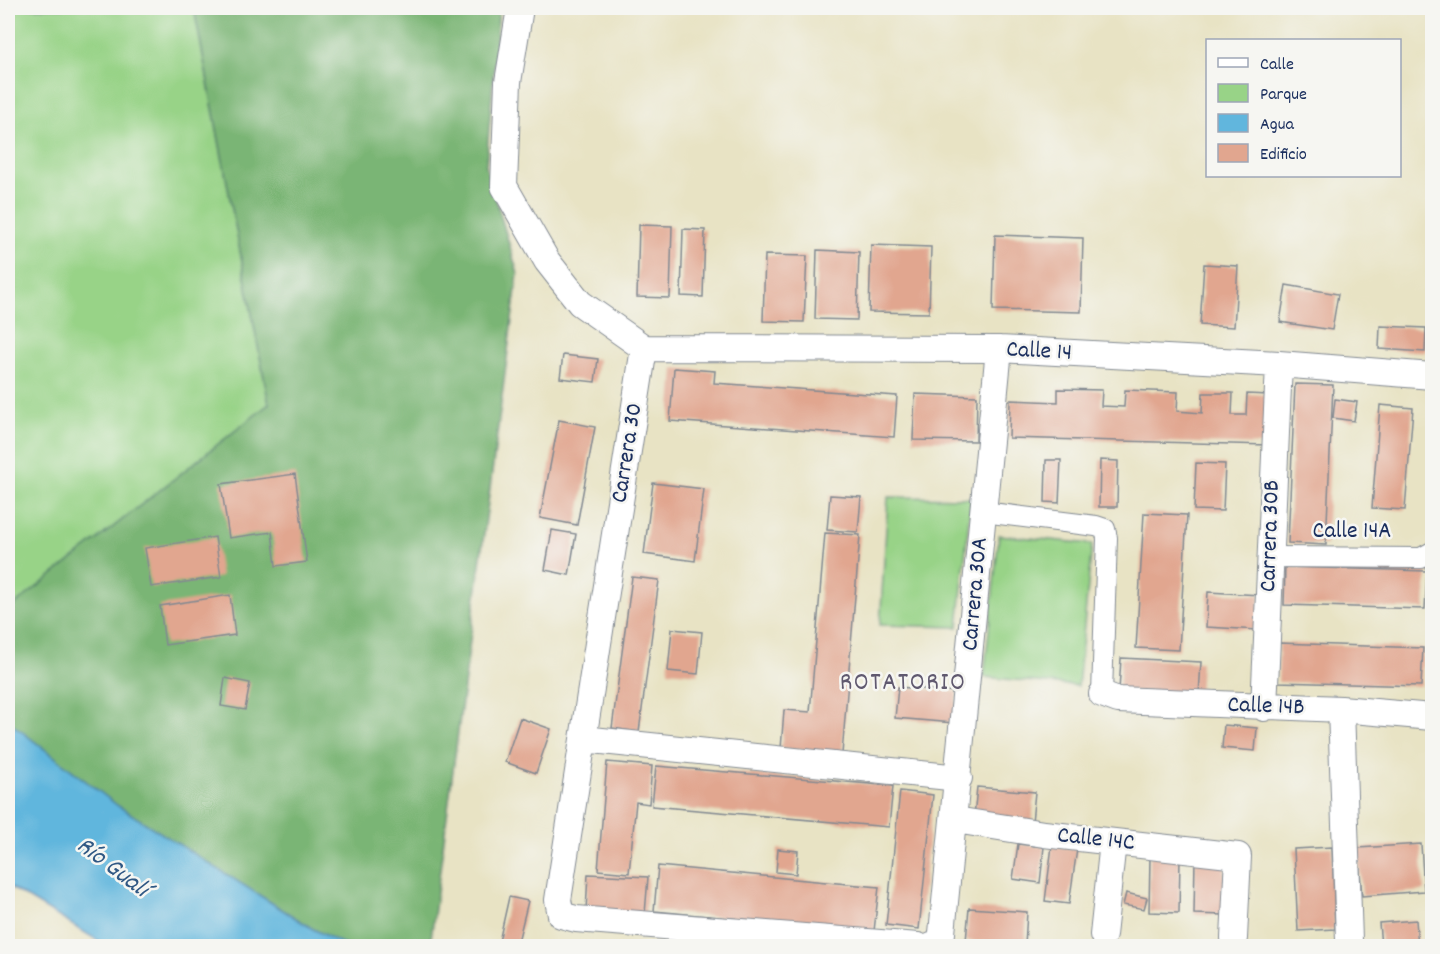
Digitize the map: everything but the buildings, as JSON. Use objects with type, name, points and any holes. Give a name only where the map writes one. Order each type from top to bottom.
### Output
[{"type":"street","points":[[520,8],[508,82],[504,186],[547,261],[580,303],[644,348]]},
{"type":"street","name":"Calle 14","points":[[644,348],[999,349],[1279,364],[1432,376]]},
{"type":"street","name":"Carrera 30","points":[[644,348],[558,900],[561,915],[576,919],[930,946]]},
{"type":"street","name":"Carrera 30A","points":[[930,946],[955,820],[999,349]]},
{"type":"street","name":"Carrera 30B","points":[[1264,708],[1279,364]]},
{"type":"street","points":[[983,512],[1105,529],[1107,538],[1101,694]]},
{"type":"street","name":"Calle 14A","points":[[1270,557],[1421,558],[1432,552]]},
{"type":"street","name":"Calle 14B","points":[[1101,694],[1118,700],[1264,708],[1341,709],[1432,717]]},
{"type":"street","points":[[1341,709],[1349,940]]},
{"type":"street","points":[[583,739],[959,778]]},
{"type":"street","name":"Calle 14C","points":[[955,820],[1113,842],[1238,856],[1234,938]]},
{"type":"street","points":[[1102,935],[1113,842]]},
{"type":"green space","points":[[8,8],[194,8],[269,404],[8,610]]},
{"type":"green space","points":[[194,8],[499,8],[486,166],[518,274],[430,946],[347,946],[313,929],[118,806],[8,721],[8,610],[269,404]]},
{"type":"green space","points":[[888,497],[971,498],[958,627],[880,625]]},
{"type":"green space","points":[[999,535],[1092,544],[1078,686],[984,677]]},
{"type":"water","name":"Río Gualí","points":[[8,721],[118,806],[313,929],[347,946],[107,946],[8,886]]},
{"type":"district","name":"ROTATORIO","points":[[903,683]]}]
